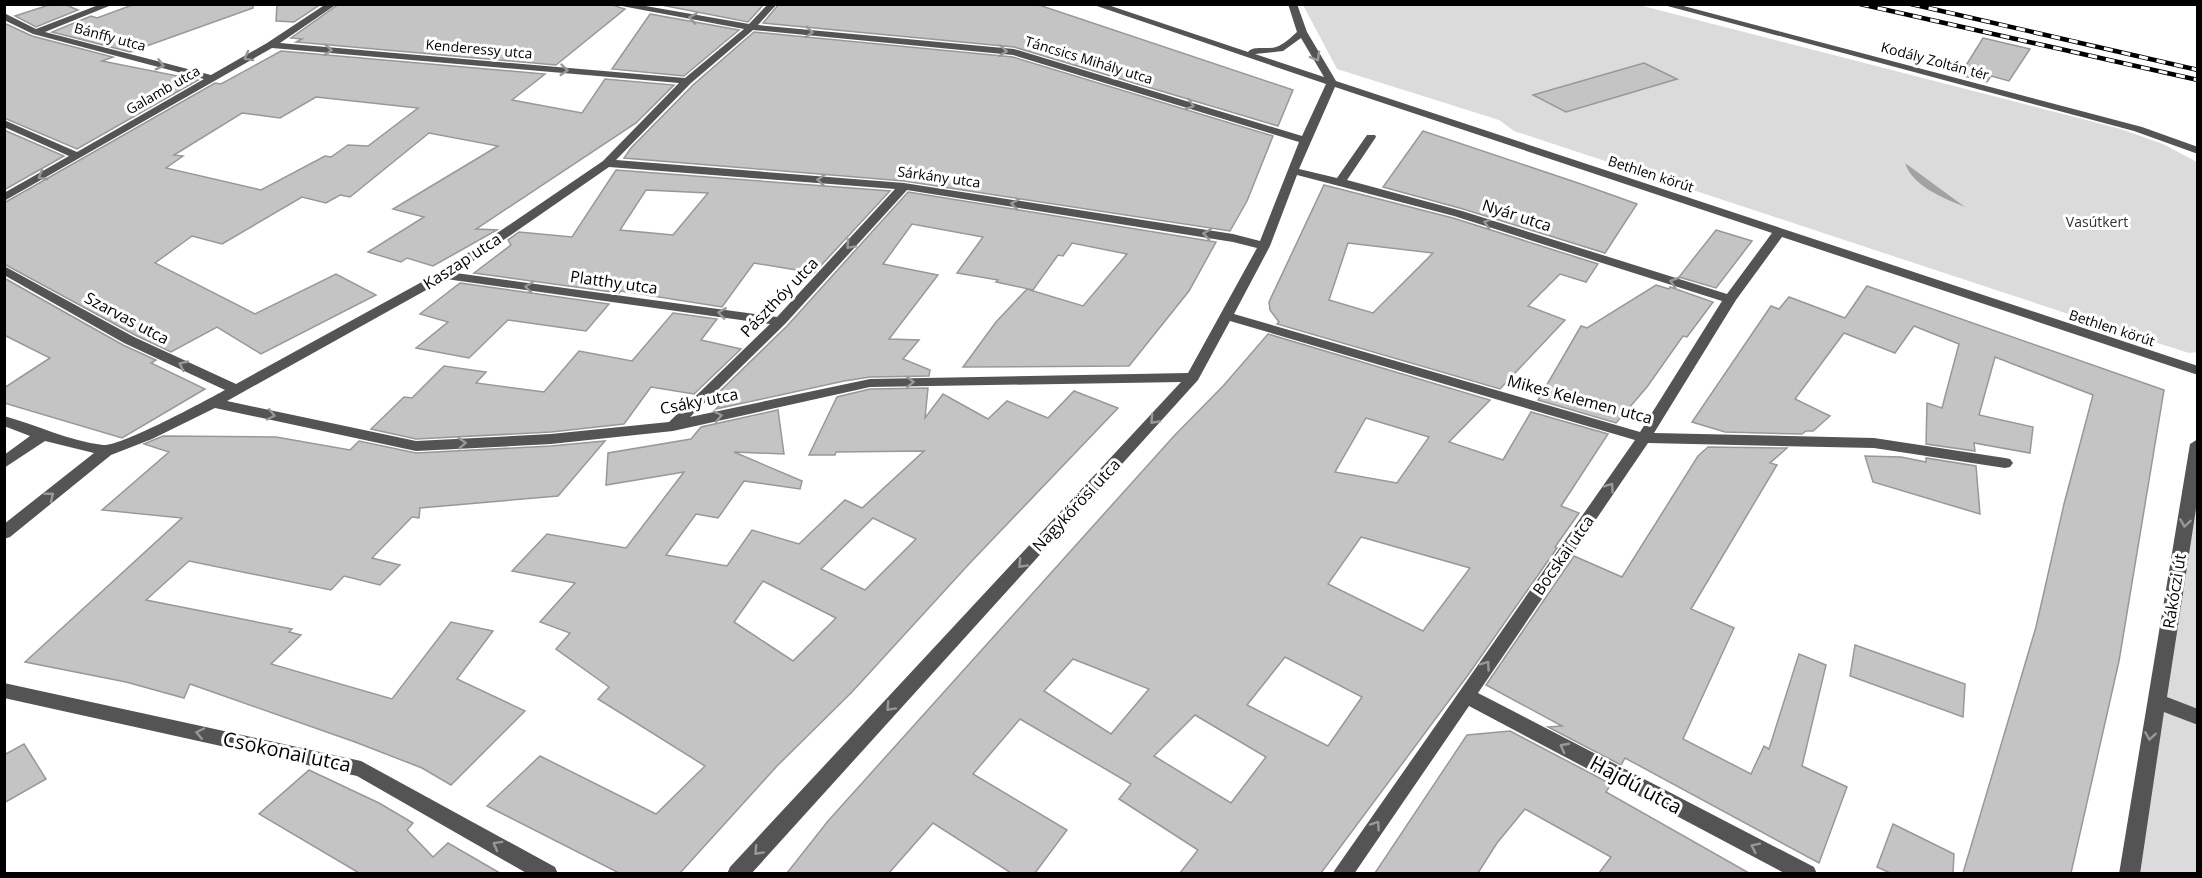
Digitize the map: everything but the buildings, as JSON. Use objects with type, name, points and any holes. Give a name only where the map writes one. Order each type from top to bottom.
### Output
[{"type":"street","points":[[36,32],[110,4]]},
{"type":"street","name":"Galamb utca","points":[[4,198],[270,45],[333,4]]},
{"type":"street","name":"Táncsics Mihály utca","points":[[615,4],[751,27],[1014,52],[1305,140]]},
{"type":"street","name":"Kaszap utca","points":[[4,533],[106,451],[147,436],[213,402],[444,275],[607,163],[687,81],[751,27],[773,4]]},
{"type":"street","name":"Bethlen körút","points":[[1095,4],[2198,371]]},
{"type":"street","points":[[1292,4],[1302,32],[1332,82]]},
{"type":"street","name":"Kodály Zoltán tér","points":[[1664,4],[2138,129],[2198,151]]},
{"type":"street","name":"Bánffy utca","points":[[4,16],[36,32],[211,78]]},
{"type":"street","points":[[1222,47],[1261,52],[1276,51],[1287,47],[1302,32]]},
{"type":"street","name":"Kenderessy utca","points":[[270,45],[687,81]]},
{"type":"street","name":"Nagykőrösi utca","points":[[737,873],[1194,377],[1264,246],[1305,140],[1332,82]]},
{"type":"street","points":[[4,123],[77,156]]},
{"type":"street","points":[[1341,181],[1371,137]]},
{"type":"street","name":"Sárkány utca","points":[[607,163],[904,186],[1221,236],[1264,246]]},
{"type":"street","name":"Nyár utca","points":[[1293,171],[1341,181],[1437,207],[1730,299]]},
{"type":"street","name":"Pászthóy utca","points":[[673,426],[780,321],[904,186]]},
{"type":"street","name":"Bocskai utca","points":[[1342,873],[1644,438],[1730,299],[1778,233]]},
{"type":"street","name":"Szarvas utca","points":[[4,270],[129,340],[236,390]]},
{"type":"street","name":"Platthy utca","points":[[444,275],[780,321]]},
{"type":"street","name":"Mikes Kelemen utca","points":[[1227,316],[1644,438],[1874,443],[2006,463]]},
{"type":"street","name":"Csáky utca","points":[[213,402],[416,446],[551,439],[673,426],[870,383],[1194,377]]},
{"type":"street","points":[[4,421],[42,435],[106,451]]},
{"type":"street","points":[[4,463],[42,435]]},
{"type":"street","name":"Rákóczi út","points":[[2129,873],[2198,444]]},
{"type":"street","name":"Csokonai utca","points":[[4,690],[361,768],[548,873]]},
{"type":"street","name":"Hajdú utca","points":[[1465,695],[1808,873]]},
{"type":"street","points":[[2156,701],[2198,717]]},
{"type":"green space","name":"Vasútkert","points":[[1303,5],[1639,5],[2121,129],[2163,144],[2197,162],[2197,352],[2189,353],[2117,330],[1514,131],[1499,120],[1337,69]]},
{"type":"green space","points":[[2197,501],[2197,873],[2138,874]]},
{"type":"shaded area","points":[[1905,163],[1965,207],[1930,191],[1915,179]]},
{"type":"railway","points":[[1860,4],[2198,80]]},
{"type":"railway","points":[[1911,4],[2198,70]]}]
